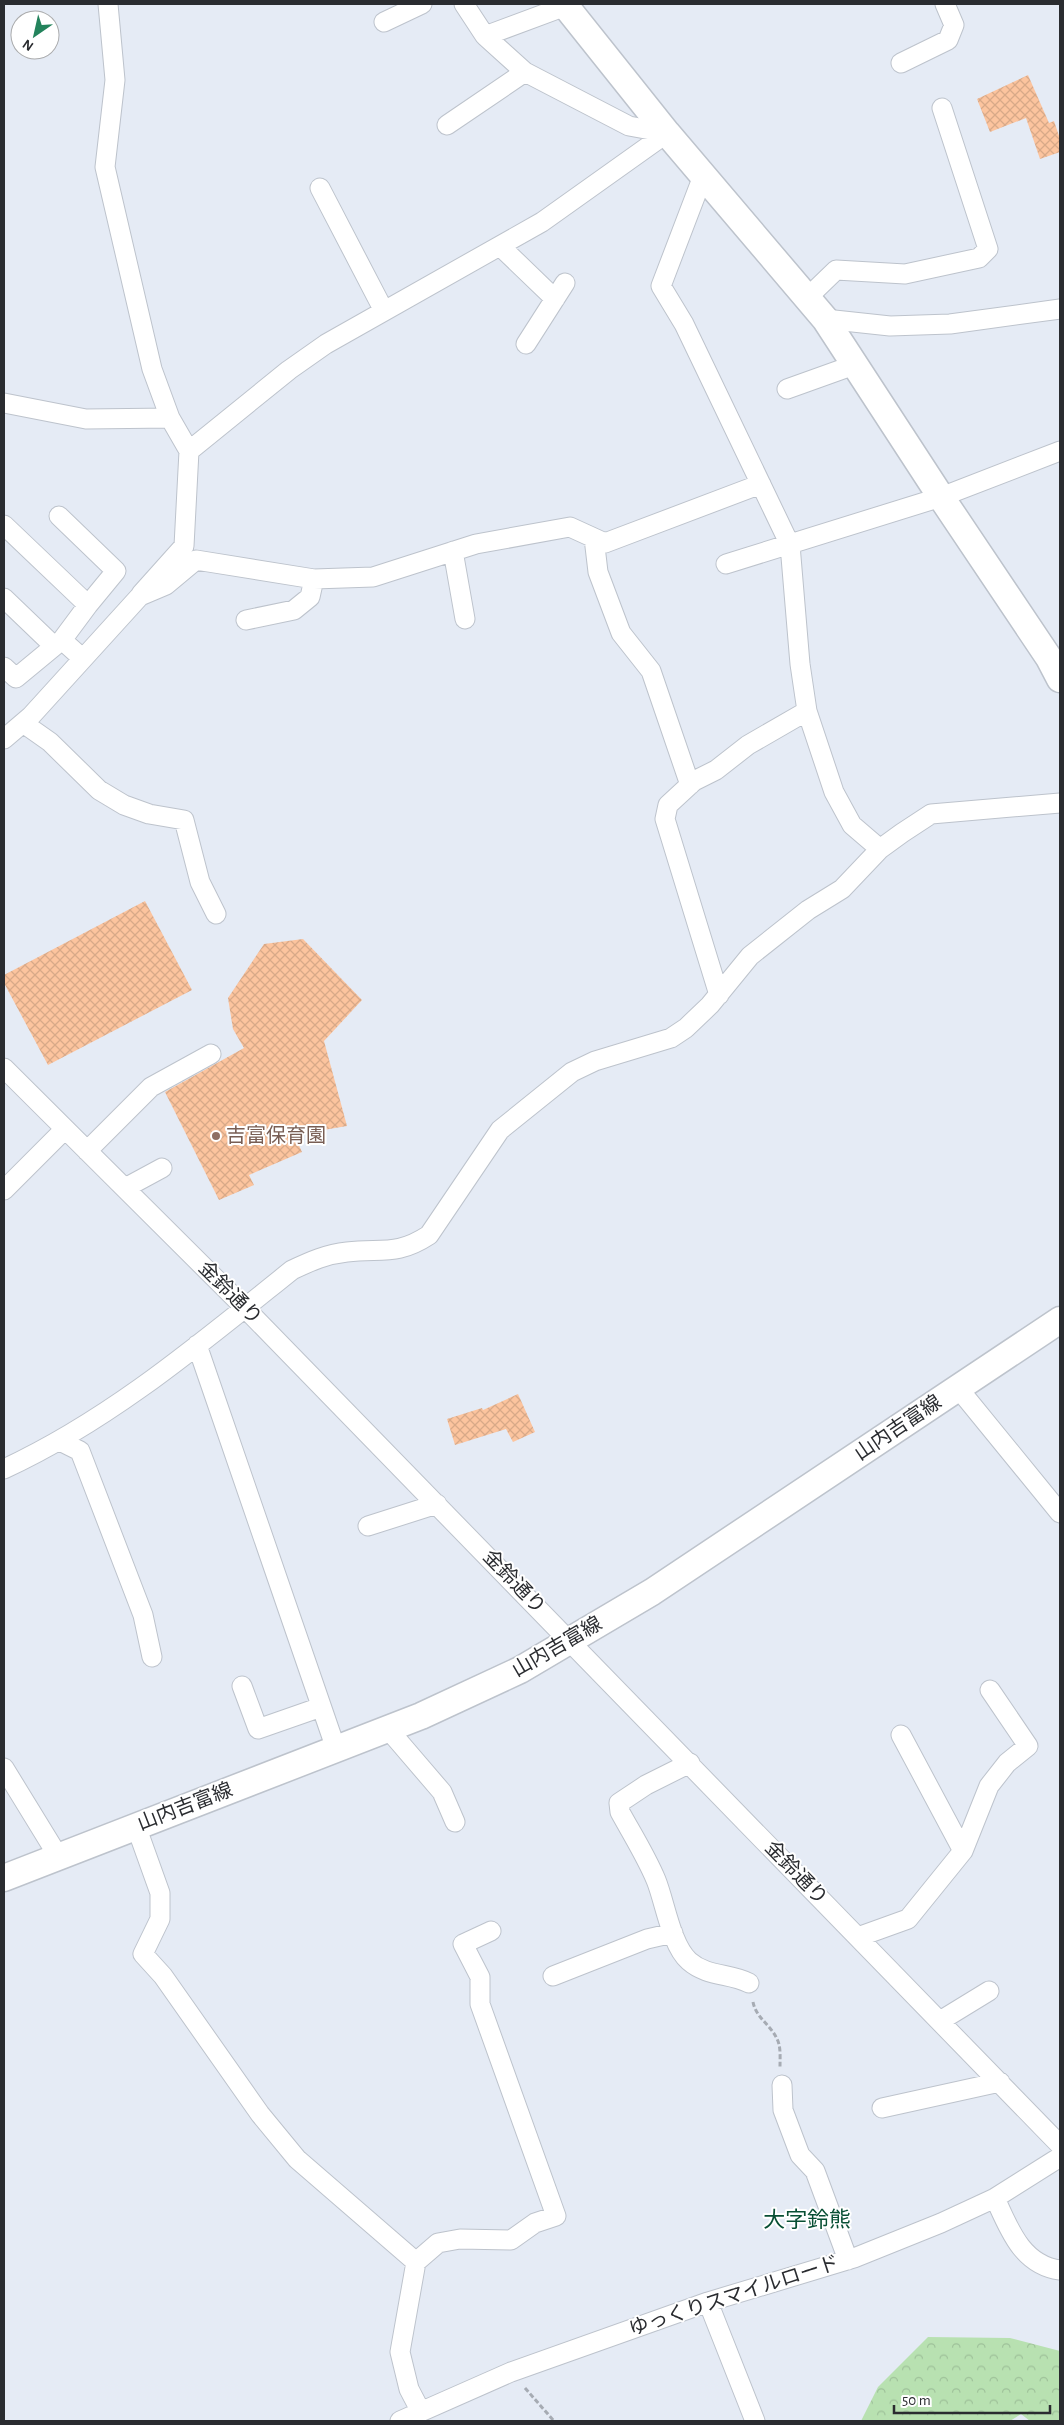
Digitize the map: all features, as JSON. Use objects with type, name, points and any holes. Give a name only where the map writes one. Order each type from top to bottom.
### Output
[{"type":"main road","points":[[567,4],[667,134],[825,319],[941,498],[1057,664]]},
{"type":"main road","name":"山内吉富線","points":[[4,1878],[388,1729],[520,1670],[652,1592],[1060,1320]]},
{"type":"street","points":[[4,739],[23,723],[184,546],[189,451],[170,418],[152,369],[105,167],[115,80],[108,4]]},
{"type":"street","points":[[384,22],[422,4]]},
{"type":"street","points":[[464,4],[485,36],[525,72],[629,126],[667,134]]},
{"type":"street","points":[[485,36],[567,4]]},
{"type":"street","points":[[901,63],[948,40],[954,25],[945,4]]},
{"type":"street","points":[[447,125],[525,72]]},
{"type":"street","points":[[807,298],[836,270],[905,274],[980,258],[988,249],[942,108]]},
{"type":"street","points":[[189,451],[289,370],[326,344],[542,222],[667,134]]},
{"type":"street","points":[[702,176],[661,286],[684,324],[790,545],[806,711],[834,792],[852,824],[880,849]]},
{"type":"street","points":[[320,188],[384,311]]},
{"type":"street","points":[[500,246],[560,291],[526,344]]},
{"type":"street","points":[[825,319],[890,326],[950,324],[1060,309]]},
{"type":"street","points":[[787,389],[854,365]]},
{"type":"street","points":[[4,403],[86,419],[170,418]]},
{"type":"street","points":[[726,564],[941,498],[1060,450]]},
{"type":"street","points":[[140,596],[166,585],[196,560],[314,579],[373,577],[476,544],[570,527],[605,543],[761,484]]},
{"type":"street","points":[[4,668],[16,678],[58,643],[116,571],[59,516]]},
{"type":"street","points":[[4,525],[88,605]]},
{"type":"street","points":[[594,538],[598,572],[621,633],[651,671],[690,785]]},
{"type":"street","points":[[453,552],[465,618]]},
{"type":"street","points":[[246,620],[294,610],[310,597],[314,579]]},
{"type":"street","points":[[4,598],[58,643],[82,658]]},
{"type":"street","points":[[718,995],[665,820],[668,805],[690,785],[716,770],[748,745],[806,711]]},
{"type":"street","points":[[23,723],[50,742],[99,790],[124,805],[149,814],[184,820],[200,882],[216,914]]},
{"type":"street","points":[[4,1469],[60,1441],[138,1389],[292,1270],[318,1257],[348,1252],[398,1250],[412,1246],[429,1236],[500,1130],[506,1124],[572,1072],[595,1061],[671,1038],[686,1028],[718,995],[750,956],[808,910],[842,889],[880,849],[931,814],[1060,803]]},
{"type":"street","points":[[87,1151],[151,1087],[212,1054]]},
{"type":"street","name":"金鈴通り","points":[[4,1068],[245,1308],[1060,2145]]},
{"type":"street","points":[[4,1190],[65,1129]]},
{"type":"street","points":[[125,1188],[162,1168]]},
{"type":"street","points":[[197,1345],[336,1749]]},
{"type":"street","points":[[958,1388],[1058,1507]]},
{"type":"street","points":[[60,1441],[80,1451],[143,1614],[152,1657]]},
{"type":"street","points":[[368,1526],[437,1504]]},
{"type":"street","points":[[242,1686],[258,1729],[321,1707]]},
{"type":"street","points":[[858,1937],[908,1919],[963,1851],[989,1786],[1007,1763],[1028,1746],[990,1690]]},
{"type":"street","points":[[388,1729],[442,1792],[455,1822]]},
{"type":"street","points":[[901,1735],[963,1851]]},
{"type":"street","points":[[690,1763],[646,1785],[618,1803],[620,1812],[656,1880],[673,1933],[688,1960],[701,1969],[715,1975],[737,1976],[749,1983]]},
{"type":"street","points":[[4,1768],[58,1856]]},
{"type":"street","points":[[136,1826],[160,1893],[160,1918],[143,1954],[163,1976],[260,2114],[297,2159],[416,2262]]},
{"type":"street","points":[[421,2412],[409,2389],[400,2352],[416,2262],[438,2243],[460,2238],[511,2240],[535,2223],[556,2216],[480,2004],[480,1977],[463,1944],[491,1931]]},
{"type":"street","points":[[552,1976],[646,1940],[673,1933]]},
{"type":"street","points":[[940,2021],[989,1991]]},
{"type":"street","points":[[882,2108],[1000,2082]]},
{"type":"street","points":[[782,2085],[783,2110],[800,2155],[815,2171],[848,2260]]},
{"type":"street","name":"ゆっくりスマイルロード","points":[[400,2421],[511,2372],[708,2302],[848,2260],[941,2223],[995,2198],[1060,2157]]},
{"type":"street","points":[[995,2198],[1013,2237],[1028,2256],[1051,2269],[1060,2270]]},
{"type":"street","points":[[708,2302],[755,2421]]},
{"type":"path","points":[[749,1983],[754,2006],[778,2040],[782,2085]]},
{"type":"path","points":[[511,2372],[554,2421]]},
{"type":"green space","points":[[928,2337],[1010,2338],[1060,2351],[1060,2421],[1030,2421],[1021,2414],[1010,2421],[861,2421],[878,2387]]},
{"type":"building","points":[[1028,75],[1049,123],[1054,121],[1060,139],[1060,152],[1040,159],[1026,118],[990,132],[977,99]]},
{"type":"building","points":[[145,901],[192,990],[48,1065],[4,983],[4,975]]},
{"type":"building","name":"吉富保育園","points":[[303,939],[362,1000],[324,1041],[347,1126],[294,1135],[302,1152],[249,1175],[254,1185],[219,1200],[165,1092],[244,1048],[233,1029],[228,998],[264,944]]},
{"type":"building","points":[[518,1394],[535,1432],[513,1442],[506,1429],[455,1445],[447,1419],[482,1408],[483,1410]]},
{"type":"place","name":"吉富保育園","points":[[216,1136]]},
{"type":"district","name":"大字鈴熊","points":[[807,2220]]}]
